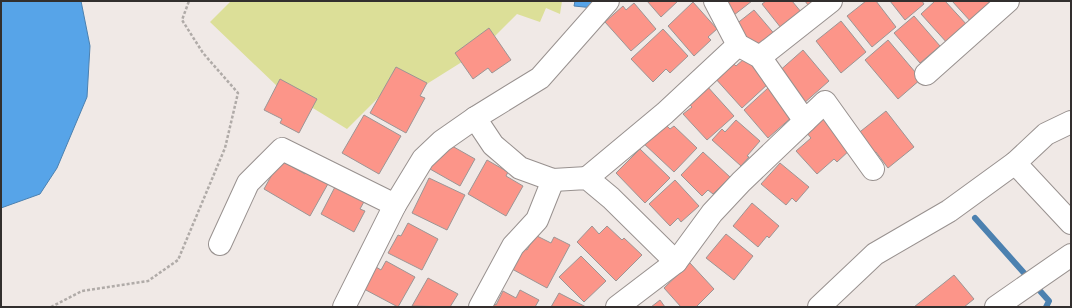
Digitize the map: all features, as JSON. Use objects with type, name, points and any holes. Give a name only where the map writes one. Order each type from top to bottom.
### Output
[{"type":"street","points":[[344,307],[395,205],[423,159],[442,141],[475,118],[540,78],[608,1]]},
{"type":"street","points":[[715,1],[738,45],[760,57],[804,121]]},
{"type":"street","points":[[760,57],[831,1]]},
{"type":"street","points":[[926,74],[1008,1]]},
{"type":"street","points":[[475,118],[493,145],[520,168],[553,180],[587,178],[665,113],[738,45]]},
{"type":"street","points":[[617,307],[676,262],[712,213],[741,182],[825,102],[873,169]]},
{"type":"street","points":[[819,307],[875,254],[949,211],[1015,163],[1046,134],[1071,122]]},
{"type":"street","points":[[220,244],[248,183],[282,149],[395,205]]},
{"type":"street","points":[[1015,163],[1071,223]]},
{"type":"street","points":[[587,178],[611,198],[676,262]]},
{"type":"street","points":[[480,307],[513,246],[537,220],[553,180]]},
{"type":"street","points":[[996,307],[1071,255]]},
{"type":"path","points":[[51,307],[82,291],[148,281],[178,260],[225,148],[238,93],[203,53],[182,20],[189,1]]},
{"type":"green space","points":[[231,1],[562,1],[560,14],[546,8],[540,22],[517,14],[481,50],[414,92],[390,86],[347,129],[277,86],[210,22]]},
{"type":"water","points":[[1,1],[81,1],[90,46],[87,97],[57,168],[40,194],[1,208]]},
{"type":"water","points":[[575,1],[595,1],[594,8],[574,6]]},
{"type":"building","points":[[647,1],[678,1],[661,17]]},
{"type":"building","points":[[723,1],[752,1],[734,15]]},
{"type":"building","points":[[766,1],[792,1],[802,13],[785,33],[762,4]]},
{"type":"building","points":[[805,1],[823,1],[808,5]]},
{"type":"building","points":[[866,1],[876,1],[896,27],[872,47],[847,16]]},
{"type":"building","points":[[890,1],[922,1],[924,4],[905,20]]},
{"type":"building","points":[[935,1],[945,1],[968,26],[948,44],[921,14]]},
{"type":"building","points":[[952,1],[989,1],[992,4],[972,23]]},
{"type":"building","points":[[693,2],[717,29],[708,37],[711,40],[694,56],[668,26]]},
{"type":"building","points":[[634,3],[656,29],[631,51],[605,22],[623,6],[626,10]]},
{"type":"building","points":[[754,10],[777,37],[755,49],[735,25]]},
{"type":"building","points":[[914,16],[940,46],[920,63],[894,33]]},
{"type":"building","points":[[841,21],[866,52],[841,73],[816,41]]},
{"type":"building","points":[[489,28],[511,60],[492,73],[488,68],[473,79],[455,53]]},
{"type":"building","points":[[663,29],[688,56],[670,73],[666,69],[653,82],[631,59]]},
{"type":"building","points":[[888,40],[921,79],[898,99],[865,60]]},
{"type":"building","points":[[803,50],[829,81],[803,104],[777,73]]},
{"type":"building","points":[[745,58],[768,84],[742,108],[714,77],[731,61],[736,66]]},
{"type":"building","points":[[396,67],[427,83],[420,96],[425,98],[406,133],[370,113]]},
{"type":"building","points":[[280,79],[317,99],[299,133],[280,123],[282,119],[264,110]]},
{"type":"building","points":[[706,85],[734,116],[707,140],[683,114],[692,107],[687,102]]},
{"type":"building","points":[[768,88],[793,116],[768,138],[744,110]]},
{"type":"building","points":[[886,111],[914,147],[888,168],[876,152],[871,155],[856,135]]},
{"type":"building","points":[[364,115],[401,136],[379,174],[342,153]]},
{"type":"building","points":[[822,116],[852,148],[837,162],[834,159],[817,174],[796,151],[811,138],[806,132]]},
{"type":"building","points":[[736,120],[760,141],[747,156],[749,157],[741,166],[712,140],[722,129],[725,132]]},
{"type":"building","points":[[662,121],[670,129],[674,126],[697,148],[674,172],[642,142]]},
{"type":"building","points":[[445,142],[475,159],[460,186],[430,169]]},
{"type":"building","points":[[640,149],[670,178],[645,203],[616,173]]},
{"type":"building","points":[[703,152],[730,177],[713,194],[708,190],[702,196],[681,175]]},
{"type":"building","points":[[280,160],[305,174],[307,169],[329,182],[310,216],[264,189]]},
{"type":"building","points":[[487,160],[508,172],[506,176],[523,186],[506,216],[468,194]]},
{"type":"building","points":[[780,163],[809,187],[796,202],[792,198],[786,205],[761,184]]},
{"type":"building","points":[[429,178],[465,195],[447,230],[412,213]]},
{"type":"building","points":[[675,180],[699,206],[681,222],[678,218],[670,226],[649,204]]},
{"type":"building","points":[[337,183],[366,198],[360,209],[365,211],[354,232],[321,214]]},
{"type":"building","points":[[752,203],[779,226],[769,238],[767,236],[758,247],[733,226]]},
{"type":"building","points":[[408,223],[438,239],[422,270],[388,253],[398,235],[401,236]]},
{"type":"building","points":[[592,226],[599,234],[607,226],[622,240],[624,238],[642,255],[616,281],[577,242]]},
{"type":"building","points":[[726,234],[753,256],[734,280],[706,258]]},
{"type":"building","points":[[535,235],[551,243],[554,237],[570,245],[547,288],[512,269],[523,248],[527,250]]},
{"type":"building","points":[[581,256],[606,281],[584,302],[559,277]]},
{"type":"building","points":[[386,261],[415,277],[398,307],[364,289],[376,267],[381,270]]},
{"type":"building","points":[[690,263],[714,289],[696,307],[681,307],[664,288]]},
{"type":"building","points":[[954,275],[974,299],[964,307],[914,307]]},
{"type":"building","points":[[428,278],[458,294],[450,307],[412,306]]},
{"type":"building","points":[[520,290],[539,300],[535,307],[491,307],[493,303],[496,305],[503,291],[516,298]]},
{"type":"building","points":[[559,293],[586,307],[551,307]]},
{"type":"building","points":[[660,300],[665,307],[651,307]]},
{"type":"waterway","points":[[975,218],[1049,301],[1046,307]]}]
